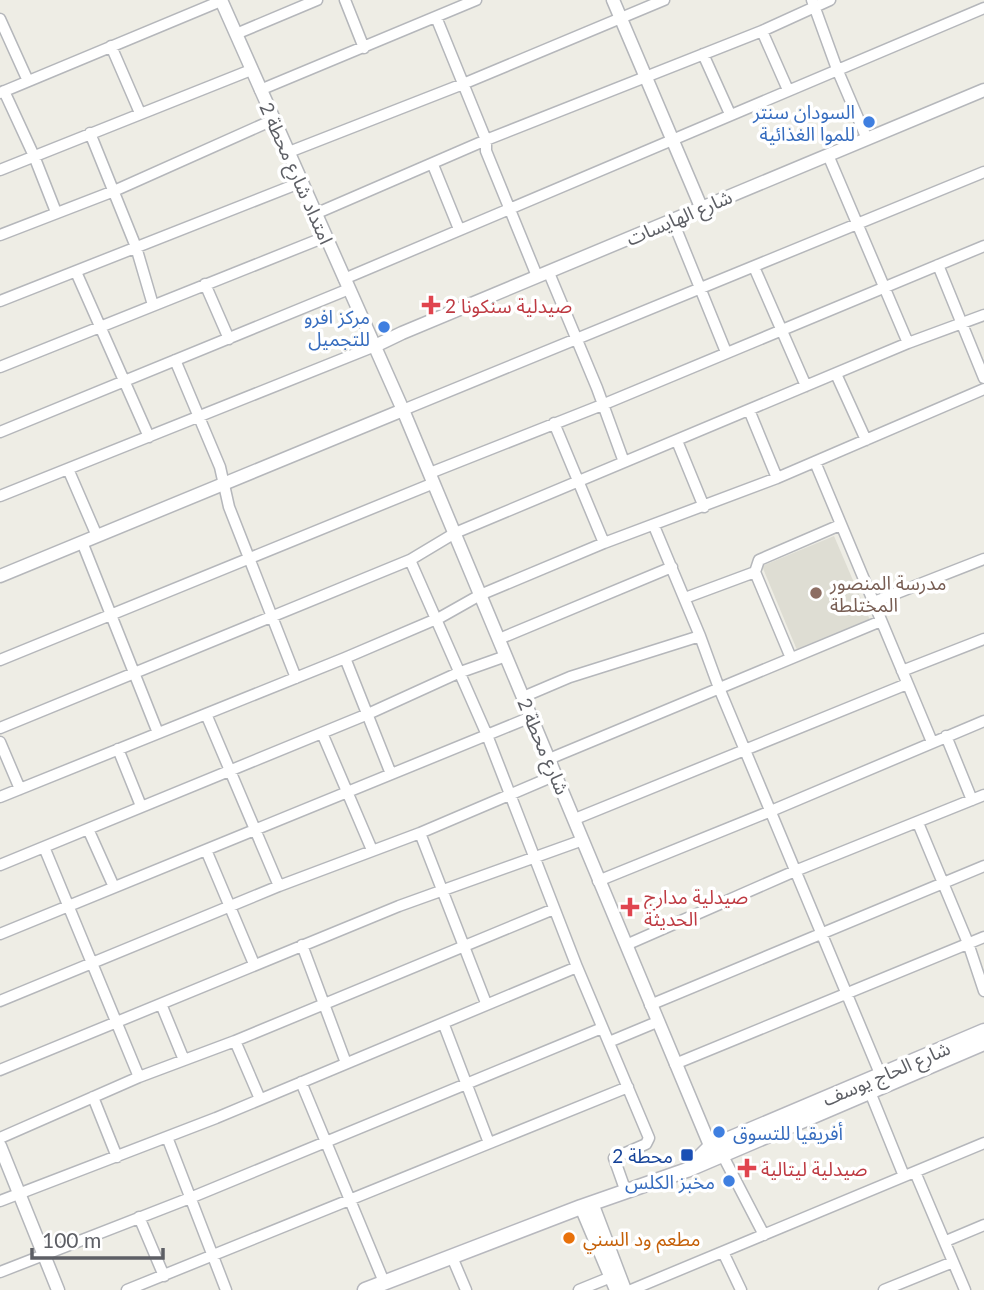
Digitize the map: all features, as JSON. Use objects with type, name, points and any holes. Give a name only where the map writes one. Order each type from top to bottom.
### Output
[{"type":"main road","name":"شارع الحاج يوسف","points":[[716,1154],[984,1031]]},
{"type":"main road","name":"شارع الحاج يوسف","points":[[716,1154],[870,1093],[984,1043]]},
{"type":"main road","points":[[365,1290],[587,1205],[687,1170],[716,1154]]},
{"type":"street","points":[[56,212],[34,156],[2,92],[221,0]]},
{"type":"street","name":"امتداد شارع محطة 2","points":[[221,0],[375,346]]},
{"type":"street","points":[[236,34],[317,0]]},
{"type":"street","points":[[345,0],[364,48]]},
{"type":"street","points":[[260,90],[475,0]]},
{"type":"street","points":[[613,0],[701,207]]},
{"type":"street","points":[[289,152],[463,84],[664,0]]},
{"type":"street","points":[[315,214],[486,140],[762,31],[814,4],[831,0]]},
{"type":"street","points":[[814,4],[837,69],[867,139]]},
{"type":"street","points":[[0,432],[229,339],[459,229],[984,8]]},
{"type":"street","points":[[436,17],[486,140],[486,150],[508,208],[577,338],[624,462]]},
{"type":"street","points":[[0,19],[28,81]]},
{"type":"street","points":[[762,31],[788,90]]},
{"type":"street","points":[[111,46],[140,113]]},
{"type":"street","points":[[703,54],[730,114]]},
{"type":"street","points":[[0,170],[251,70]]},
{"type":"street","name":"شارع الهايسات","points":[[375,346],[671,219],[984,90]]},
{"type":"street","points":[[0,235],[114,191],[274,120]]},
{"type":"street","points":[[90,133],[136,247],[153,305]]},
{"type":"street","points":[[828,155],[857,226],[886,286],[908,344]]},
{"type":"street","points":[[433,164],[459,229]]},
{"type":"street","points":[[0,576],[984,172]]},
{"type":"street","points":[[1,297],[76,272],[302,182]]},
{"type":"street","points":[[671,219],[726,352]]},
{"type":"street","points":[[0,367],[325,237]]},
{"type":"street","points":[[0,660],[248,558],[554,422],[602,405],[984,246]]},
{"type":"street","points":[[938,265],[984,378]]},
{"type":"street","points":[[754,267],[806,386]]},
{"type":"street","points":[[76,272],[149,437]]},
{"type":"street","points":[[205,285],[229,339]]},
{"type":"street","points":[[0,728],[410,560],[455,533],[577,481],[984,315]]},
{"type":"street","points":[[0,496],[375,346]]},
{"type":"street","name":"شارع محطة 2","points":[[375,346],[575,819],[657,1022],[716,1154]]},
{"type":"street","points":[[175,360],[225,484],[229,507],[296,678]]},
{"type":"street","points":[[836,374],[866,440]]},
{"type":"street","points":[[0,797],[345,659],[436,619],[480,595],[604,543],[777,478],[984,389]]},
{"type":"street","points":[[749,410],[777,478]]},
{"type":"street","points":[[554,422],[604,543]]},
{"type":"street","points":[[677,441],[704,507]]},
{"type":"street","points":[[815,462],[932,742]]},
{"type":"street","points":[[68,469],[97,536]]},
{"type":"street","points":[[791,658],[755,572],[759,560],[841,525]]},
{"type":"street","points":[[654,526],[881,1076]]},
{"type":"street","points":[[82,542],[158,733]]},
{"type":"street","points":[[874,602],[984,559]]},
{"type":"street","points":[[410,560],[486,736],[577,967],[649,1138],[646,1144],[614,1158],[626,1192]]},
{"type":"street","points":[[499,639],[672,567]]},
{"type":"street","points":[[685,598],[755,572]]},
{"type":"street","points":[[549,759],[881,621]]},
{"type":"street","points":[[523,697],[570,677],[701,636]]},
{"type":"street","points":[[902,671],[984,639]]},
{"type":"street","points":[[0,865],[368,714],[458,673],[506,656]]},
{"type":"street","points":[[345,659],[391,774]]},
{"type":"street","points":[[575,819],[907,684]]},
{"type":"street","points":[[206,714],[279,886]]},
{"type":"street","points":[[0,934],[531,717]]},
{"type":"street","points":[[598,881],[984,720]]},
{"type":"street","points":[[321,733],[372,850]]},
{"type":"street","points":[[947,737],[972,800]]},
{"type":"street","points":[[0,742],[20,789]]},
{"type":"street","points":[[118,749],[141,806]]},
{"type":"street","points":[[0,1001],[279,886],[420,834],[556,775]]},
{"type":"street","points":[[626,945],[795,871],[984,795]]},
{"type":"street","points":[[918,823],[968,943],[984,991]]},
{"type":"street","points":[[89,829],[114,887]]},
{"type":"street","points":[[420,834],[486,1003]]},
{"type":"street","points":[[0,1070],[442,889],[583,840]]},
{"type":"street","points":[[44,847],[139,1077]]},
{"type":"street","points":[[206,850],[254,964]]},
{"type":"street","points":[[650,1005],[984,866]]},
{"type":"street","points":[[0,1138],[139,1077],[235,1041],[554,909]]},
{"type":"street","points":[[675,1064],[984,937]]},
{"type":"street","points":[[302,945],[346,1063]]},
{"type":"street","points":[[0,1201],[167,1138],[577,967]]},
{"type":"street","points":[[161,1004],[184,1060]]},
{"type":"street","points":[[608,1042],[657,1022]]},
{"type":"street","points":[[443,1025],[489,1143]]},
{"type":"street","points":[[0,1272],[190,1198],[602,1028]]},
{"type":"street","points":[[235,1041],[260,1099]]},
{"type":"street","points":[[301,1082],[384,1282]]},
{"type":"street","points":[[127,1290],[628,1087]]},
{"type":"street","points":[[870,1093],[946,1241],[965,1290]]},
{"type":"street","points":[[93,1097],[117,1157]]},
{"type":"street","points":[[167,1138],[226,1290]]},
{"type":"street","points":[[631,1290],[984,1143]]},
{"type":"street","points":[[0,1146],[58,1290]]},
{"type":"street","points":[[716,1154],[764,1235]]},
{"type":"street","points":[[587,1205],[616,1290]]},
{"type":"street","points":[[587,1205],[625,1290]]},
{"type":"street","points":[[139,1217],[164,1276]]},
{"type":"street","points":[[946,1241],[984,1225]]},
{"type":"street","points":[[723,1252],[741,1290]]},
{"type":"street","points":[[452,1257],[466,1290]]},
{"type":"street","points":[[884,1290],[953,1262]]},
{"type":"street","points":[[579,1290],[611,1277]]},
{"type":"shaded area","name":"مدرسة المنصور المختلطة","points":[[834,536],[870,620],[797,650],[762,566]]},
{"type":"place","name":"السودان سنتر للموا الغذائية","points":[[869,122]]},
{"type":"place","name":"صيدلية سنكونا 2","points":[[431,305]]},
{"type":"place","name":"مركز افرو للتجميل","points":[[384,327]]},
{"type":"place","name":"مدرسة المنصور المختلطة","points":[[816,593]]},
{"type":"place","name":"صيدلية مدارج الحديثة","points":[[630,907]]},
{"type":"place","name":"أفريقيا للتسوق","points":[[719,1132]]},
{"type":"place","name":"محطة 2","points":[[687,1155]]},
{"type":"place","name":"صيدلية ليتالية","points":[[747,1168]]},
{"type":"place","name":"مخبز الكلس","points":[[729,1181]]},
{"type":"place","name":"مطعم ود السني","points":[[569,1238]]}]
